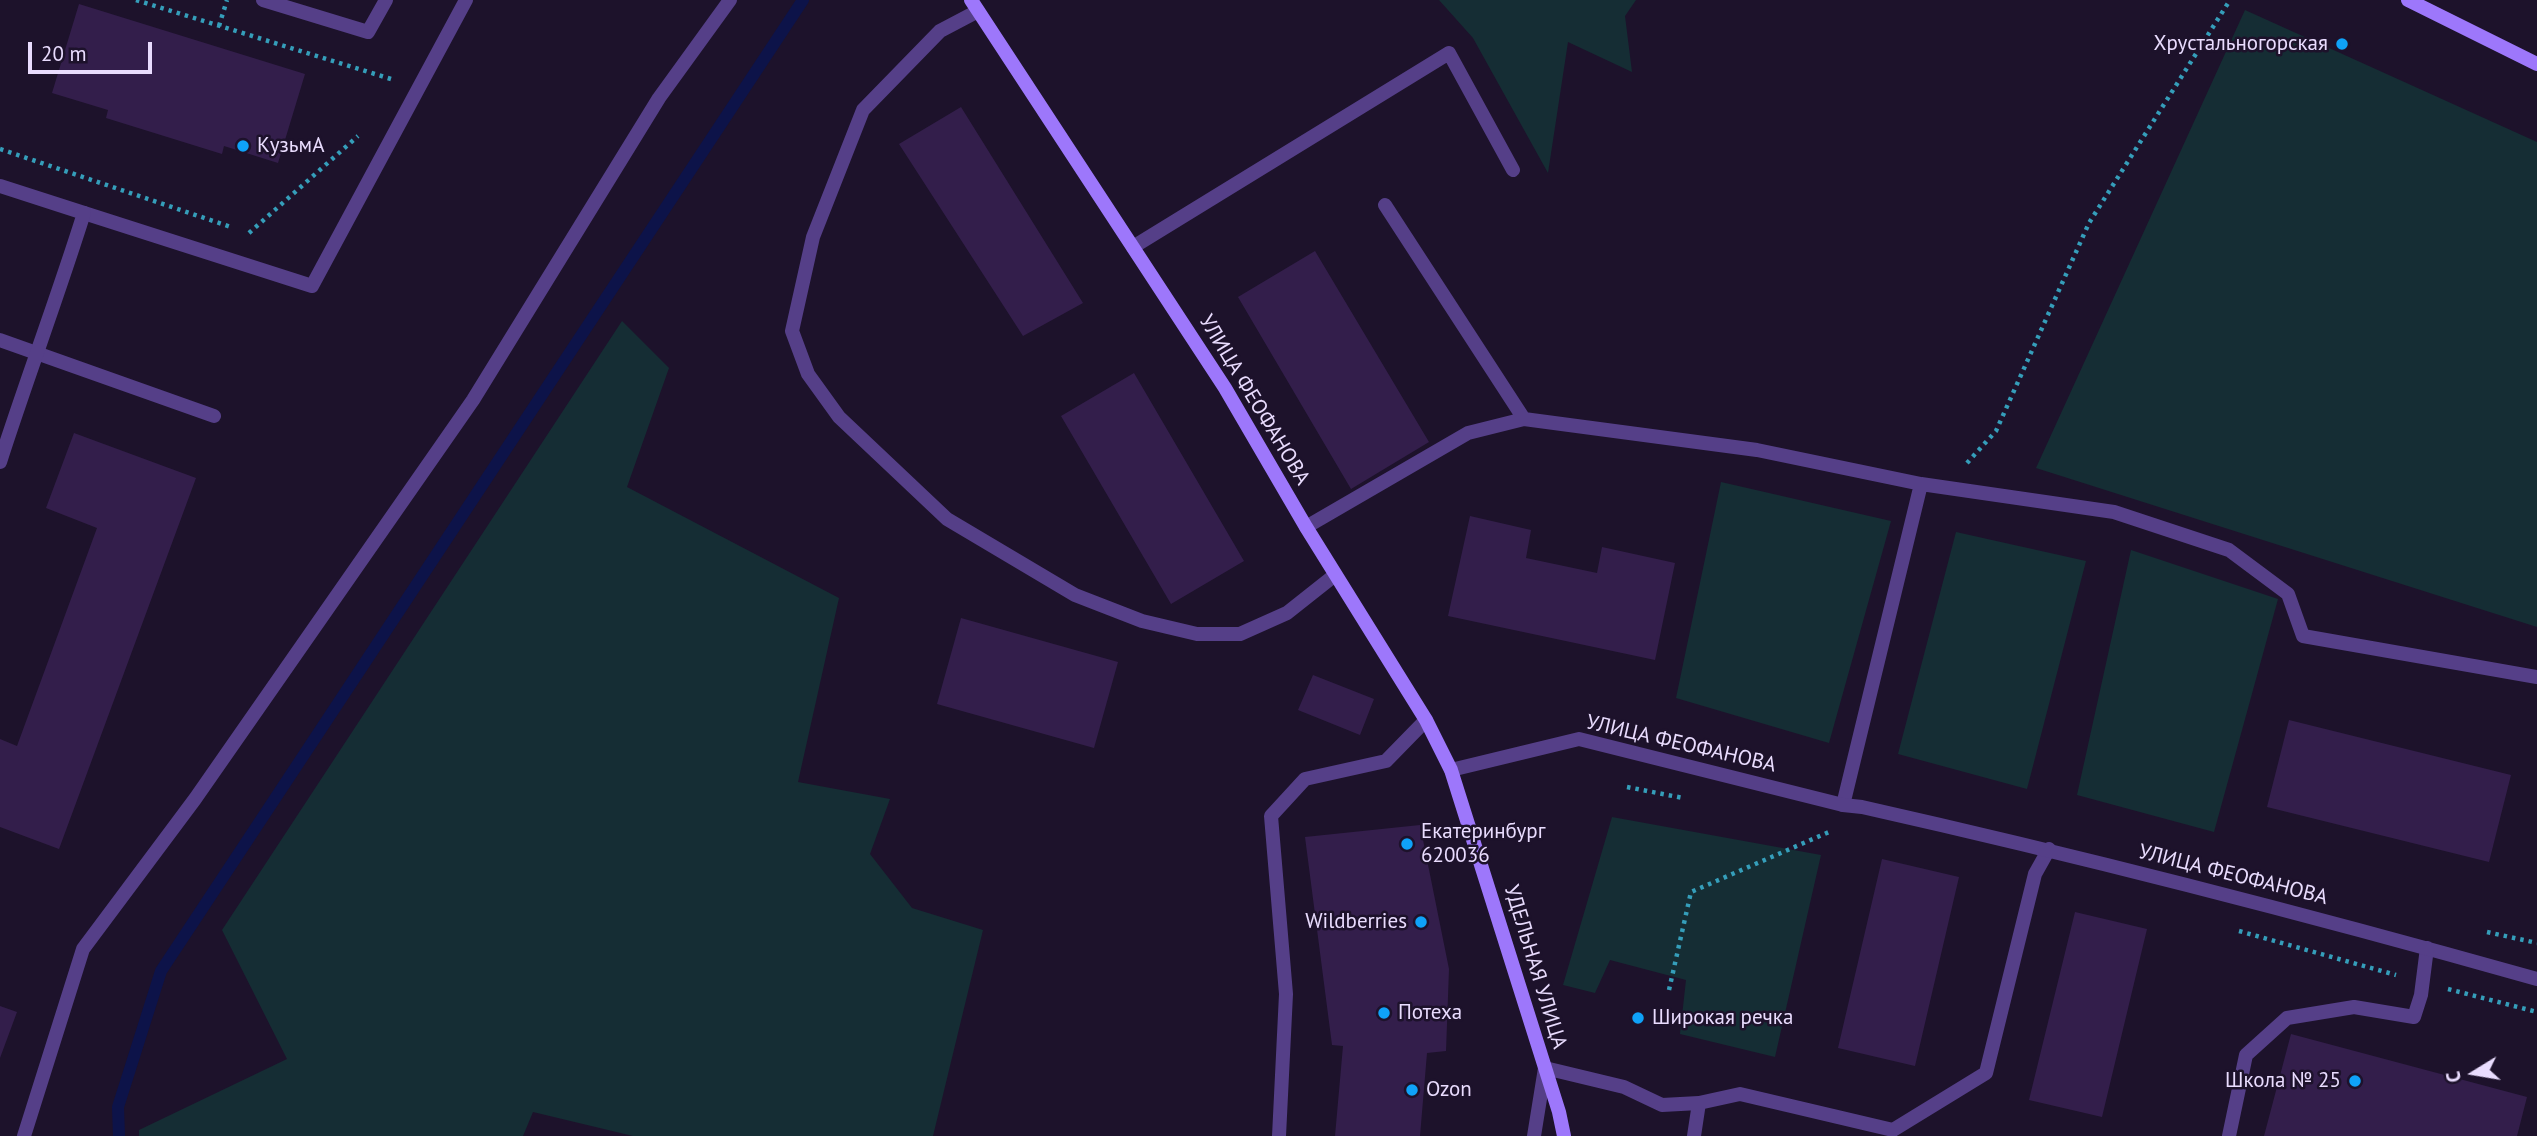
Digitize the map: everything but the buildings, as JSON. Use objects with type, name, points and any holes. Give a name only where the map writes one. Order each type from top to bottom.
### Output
[{"type":"street","points":[[263,0],[368,32],[386,0]]},
{"type":"street","points":[[0,186],[312,286],[466,0]]},
{"type":"street","points":[[23,1136],[83,949],[195,799],[473,400],[659,98],[730,0]]},
{"type":"street","points":[[2407,0],[2537,64]]},
{"type":"street","points":[[975,6],[940,31],[863,110],[813,237],[792,331],[808,374],[839,417],[947,519],[1075,595],[1142,621],[1197,634],[1240,634],[1287,612],[1335,575]]},
{"type":"street","name":"УЛИЦА ФЕОФАНОВА","points":[[975,6],[1225,388],[1335,575],[1426,720],[1451,770],[1579,738],[1843,805],[2049,849],[2537,979]]},
{"type":"street","points":[[1133,247],[1449,52],[1513,170]]},
{"type":"street","points":[[1385,205],[1524,419]]},
{"type":"street","points":[[0,462],[35,352],[60,289],[83,213]]},
{"type":"street","points":[[0,340],[214,416]]},
{"type":"street","points":[[1306,527],[1468,433],[1524,419],[1757,450],[1921,484],[2114,513],[2229,550],[2288,594],[2303,636],[2537,677]]},
{"type":"street","points":[[1843,805],[1921,484]]},
{"type":"street","points":[[1279,1136],[1286,993],[1271,816],[1305,779],[1385,761],[1426,720]]},
{"type":"street","name":"УДЕЛЬНАЯ УЛИЦА","points":[[1451,770],[1559,1112],[1564,1136]]},
{"type":"street","points":[[1534,1136],[1545,1068],[1623,1087],[1661,1105],[1699,1103],[1740,1094],[1893,1130],[1986,1073],[2035,874],[2049,849]]},
{"type":"street","points":[[2229,1136],[2246,1055],[2287,1018],[2354,1007],[2414,1017],[2423,983],[2427,948]]},
{"type":"street","points":[[1694,1136],[1699,1103]]},
{"type":"path","points":[[136,0],[419,88]]},
{"type":"path","points":[[219,26],[227,0]]},
{"type":"path","points":[[1945,487],[1996,432],[2088,223],[2230,0]]},
{"type":"path","points":[[260,237],[249,233],[360,134]]},
{"type":"path","points":[[0,149],[236,228]]},
{"type":"path","points":[[2423,983],[2537,1012]]},
{"type":"shaded area","points":[[1439,0],[1636,0],[1625,16],[1632,72],[1568,42],[1548,173],[1473,38]]},
{"type":"shaded area","points":[[2245,10],[2537,142],[2537,627],[2036,468]]},
{"type":"shaded area","points":[[622,321],[669,368],[627,487],[839,598],[798,782],[890,799],[870,854],[912,908],[983,930],[933,1136],[633,1136],[533,1112],[523,1136],[139,1136],[139,1130],[287,1059],[222,930]]},
{"type":"shaded area","points":[[1721,482],[1891,521],[1829,743],[1676,698]]},
{"type":"shaded area","points":[[1956,532],[2086,561],[2027,789],[1898,754]]},
{"type":"shaded area","points":[[2131,550],[2278,599],[2214,832],[2077,795]]},
{"type":"shaded area","points":[[1612,817],[1821,855],[1775,1057],[1680,1034],[1686,980],[1610,960],[1595,993],[1563,985]]},
{"type":"waterway","points":[[119,1136],[118,1107],[161,971],[803,0]]},
{"type":"place","name":"Хрустальногорская","points":[[2342,44]]},
{"type":"place","name":"КузьмА","points":[[243,146]]},
{"type":"place","name":"Екатеринбург 620036","points":[[1407,844]]},
{"type":"place","name":"Wildberries","points":[[1421,922]]},
{"type":"place","name":"Потеха","points":[[1384,1013]]},
{"type":"place","name":"Широкая речка","points":[[1638,1018]]},
{"type":"place","name":"Школа № 25","points":[[2355,1081]]},
{"type":"place","name":"Ozon","points":[[1412,1090]]}]
